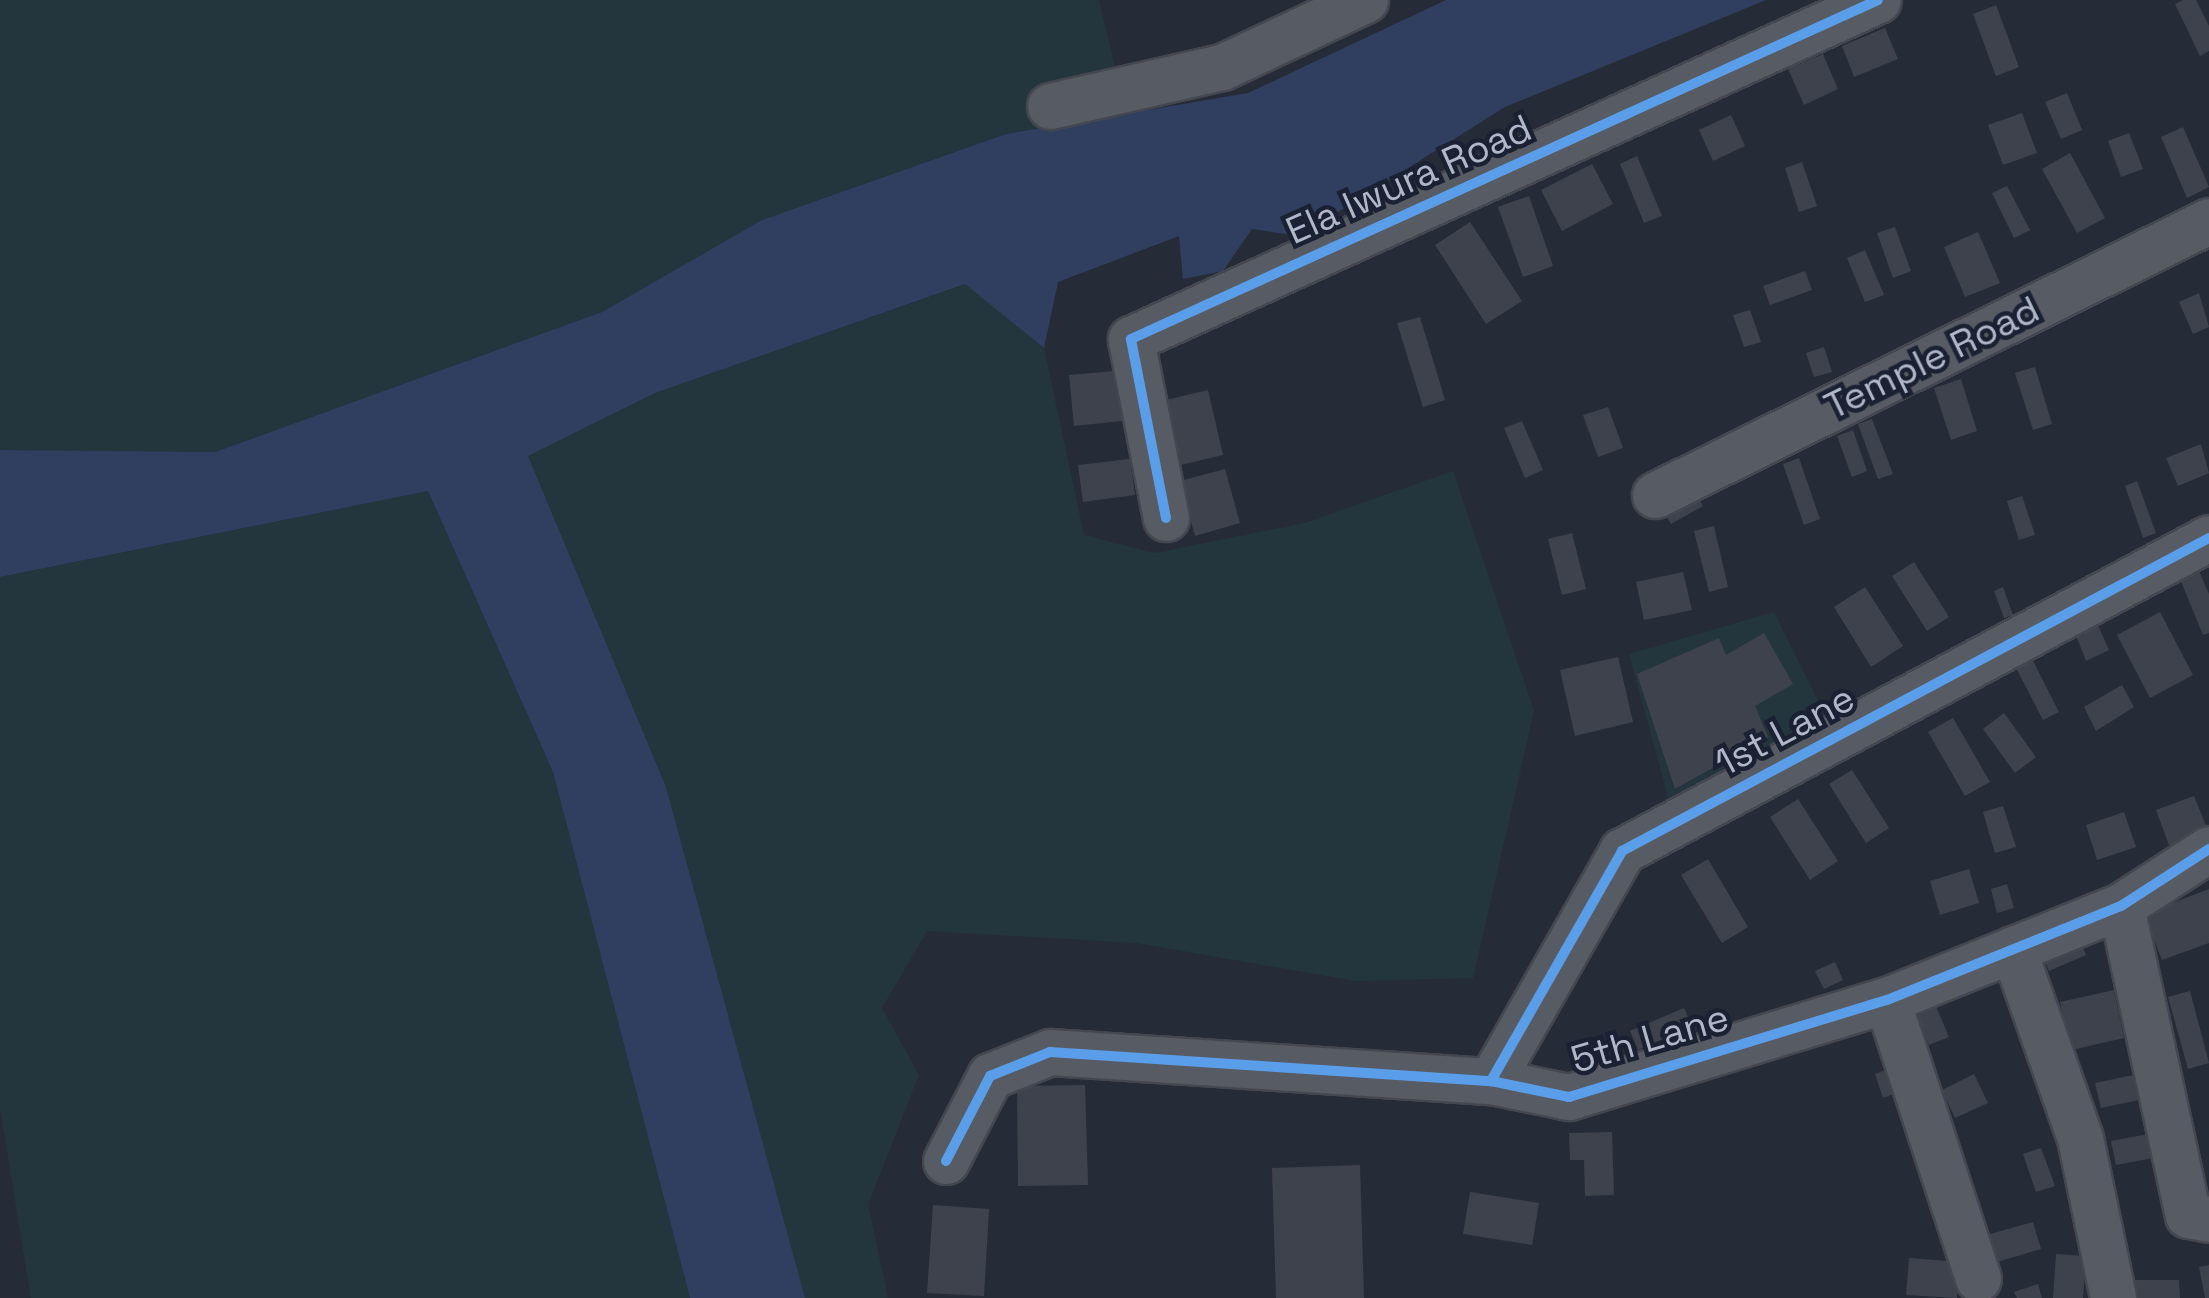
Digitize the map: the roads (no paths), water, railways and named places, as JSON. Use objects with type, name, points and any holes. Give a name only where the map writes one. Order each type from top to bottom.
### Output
[{"type":"street","points":[[1050,106],[1222,67],[1364,0]]},
{"type":"street","name":"Ela Iwura Road","points":[[1166,518],[1131,339],[1878,0]]},
{"type":"street","name":"Temple Road","points":[[1655,495],[2209,221]]},
{"type":"street","name":"1st Lane","points":[[1491,1081],[1622,851],[2209,538]]},
{"type":"street","name":"5th Lane","points":[[946,1160],[990,1076],[1050,1052],[1491,1081],[1569,1097],[1887,1000],[2121,906],[2209,849]]},
{"type":"street","points":[[2121,906],[2188,1215],[2209,1219]]},
{"type":"street","points":[[2014,949],[2080,1138],[2114,1298]]},
{"type":"street","points":[[1887,1000],[1978,1279]]},
{"type":"water","points":[[1446,0],[1766,0],[1505,107],[1300,236],[1252,229],[1223,271],[1183,279],[1179,236],[1058,282],[1044,348],[965,284],[655,393],[528,456],[666,787],[805,1298],[690,1298],[553,772],[428,491],[0,577],[0,450],[215,452],[602,312],[762,220],[1006,134],[1248,93]]}]
